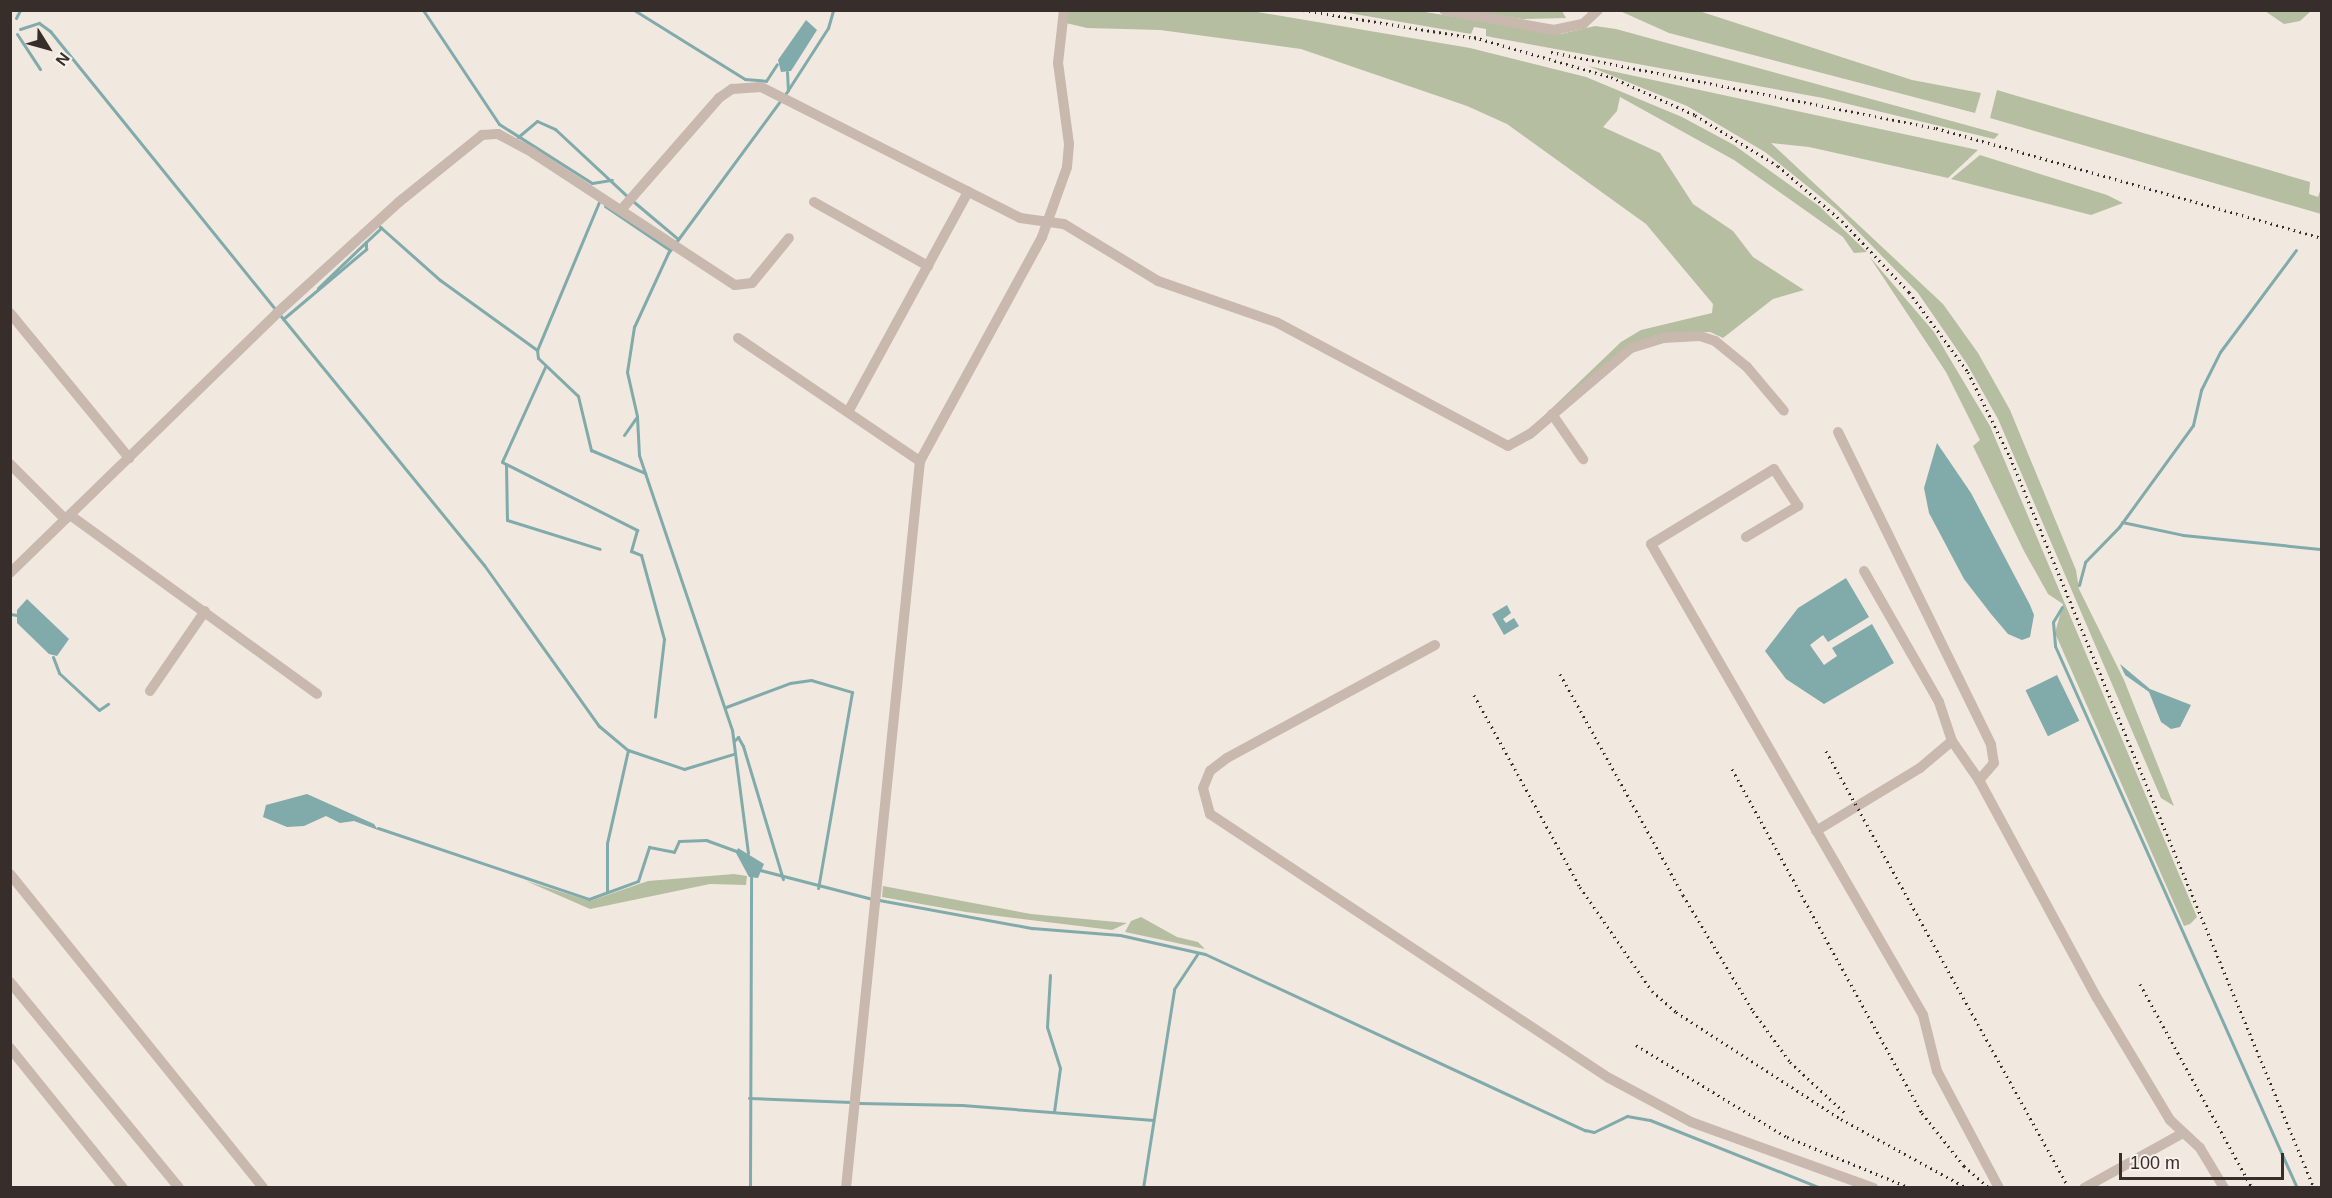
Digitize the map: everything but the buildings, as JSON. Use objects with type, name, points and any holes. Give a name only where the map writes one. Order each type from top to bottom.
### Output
[{"type":"street","points":[[846,1188],[872,899],[920,461],[1047,221],[1067,167],[1069,144],[1059,63],[1064,10]]},
{"type":"street","points":[[1444,10],[1554,30],[1583,24],[1598,10]]},
{"type":"street","points":[[621,210],[719,98],[743,86],[782,97],[1020,218],[1064,224],[1158,281],[1276,322],[1442,407],[1499,442],[1516,443],[1631,348],[1663,338],[1700,336],[1715,341],[1748,367],[1784,411]]},
{"type":"street","points":[[10,573],[278,313],[399,202],[482,135],[509,138],[728,281],[744,286],[789,238]]},
{"type":"street","points":[[848,412],[968,192]]},
{"type":"street","points":[[814,202],[928,266]]},
{"type":"street","points":[[10,313],[129,458]]},
{"type":"street","points":[[738,338],[920,461]]},
{"type":"street","points":[[1552,414],[1583,459]]},
{"type":"street","points":[[1838,432],[1991,745],[1994,763],[1979,780]]},
{"type":"street","points":[[10,464],[68,517],[205,611],[317,694]]},
{"type":"street","points":[[1746,537],[1798,506],[1774,469],[1651,544],[1923,1015],[1937,1071],[1999,1188]]},
{"type":"street","points":[[1864,571],[1939,702],[1952,741],[1979,780],[2097,998],[2170,1120],[2200,1148],[2224,1188]]},
{"type":"street","points":[[150,691],[205,611]]},
{"type":"street","points":[[1435,645],[1227,758],[1210,771],[1203,788],[1203,800],[1210,814],[1609,1078],[1691,1122],[1873,1188]]},
{"type":"street","points":[[1816,831],[1920,768],[1952,741]]},
{"type":"street","points":[[10,874],[263,1188]]},
{"type":"street","points":[[10,982],[178,1188]]},
{"type":"street","points":[[10,1047],[123,1188]]},
{"type":"street","points":[[2084,1188],[2183,1133]]},
{"type":"green space","points":[[1068,11],[1252,11],[1470,48],[1586,77],[1682,117],[1734,145],[1819,206],[1867,252],[1854,253],[1843,237],[1734,160],[1620,97],[1617,111],[1603,127],[1660,153],[1693,204],[1733,231],[1753,257],[1804,290],[1773,299],[1723,338],[1710,332],[1672,333],[1628,346],[1528,431],[1621,342],[1641,330],[1712,313],[1713,304],[1646,224],[1507,124],[1467,106],[1301,49],[1160,30],[1087,28],[1066,23]]},
{"type":"green space","points":[[1337,11],[1419,11],[1561,34],[1595,26],[1616,29],[1999,134],[1994,139],[1823,98],[1486,36],[1486,29],[1474,27],[1471,34]]},
{"type":"green space","points":[[1470,11],[1562,11],[1566,18],[1522,19]]},
{"type":"green space","points":[[1620,11],[1699,11],[1912,80],[1981,93],[1975,113],[1669,33]]},
{"type":"green space","points":[[2265,11],[2311,11],[2300,21],[2284,24]]},
{"type":"green space","points":[[1588,66],[1978,150],[1948,178],[1809,147],[1771,143],[1943,304],[1978,353],[2010,410],[2076,570],[2079,589],[2124,680],[2174,806],[2161,798],[1998,419],[1967,364],[1918,293],[1837,210],[1765,152],[1687,106]]},
{"type":"green space","points":[[1997,90],[2310,182],[2309,194],[2318,197],[2321,188],[2321,214],[1990,118]]},
{"type":"green space","points":[[1980,155],[2107,195],[2123,203],[2091,215],[1951,179]]},
{"type":"green space","points":[[1869,256],[1934,332],[1990,426],[2197,917],[2190,924],[2184,926],[2055,633],[2063,604],[2048,594],[2024,551],[1973,446],[1980,440],[1946,372]]},
{"type":"green space","points":[[734,874],[747,876],[746,885],[710,884],[590,909],[526,881],[590,901],[648,881]]},
{"type":"green space","points":[[883,886],[1031,914],[1127,923],[1112,930],[966,912],[882,897]]},
{"type":"green space","points":[[1141,917],[1177,937],[1198,942],[1205,949],[1125,932],[1131,921]]},
{"type":"water","points":[[806,20],[817,30],[791,71],[781,72],[778,60]]},
{"type":"water","points":[[1937,443],[1971,493],[2030,605],[2034,615],[2030,637],[2022,640],[2008,634],[1991,614],[1964,579],[1929,513],[1924,488]]},
{"type":"water","points":[[1846,578],[1869,617],[1828,642],[1823,635],[1810,645],[1824,665],[1837,656],[1832,648],[1872,624],[1894,663],[1824,704],[1786,679],[1765,651],[1798,608]]},
{"type":"water","points":[[27,599],[69,639],[57,656],[49,654],[17,623],[17,610]]},
{"type":"water","points":[[1507,605],[1511,613],[1503,619],[1506,623],[1514,618],[1519,626],[1504,635],[1492,614]]},
{"type":"water","points":[[2120,664],[2150,689],[2191,705],[2180,727],[2171,729],[2161,722],[2149,692],[2125,675]]},
{"type":"water","points":[[2057,675],[2079,721],[2048,736],[2026,690]]},
{"type":"water","points":[[307,794],[374,824],[378,830],[354,821],[340,823],[326,816],[304,826],[287,827],[263,817],[266,805]]},
{"type":"water","points":[[738,848],[764,864],[758,878],[749,877],[736,853]]},
{"type":"waterway","points":[[16,18],[20,10]]},
{"type":"waterway","points":[[423,10],[499,124],[592,183],[612,180]]},
{"type":"waterway","points":[[634,10],[745,79],[766,81],[777,64]]},
{"type":"waterway","points":[[748,853],[732,730],[639,455],[637,416],[627,372],[634,327],[668,253],[788,90],[828,28],[833,10]]},
{"type":"waterway","points":[[20,29],[39,23],[50,31],[276,310]]},
{"type":"waterway","points":[[17,34],[40,69]]},
{"type":"waterway","points":[[787,72],[788,90]]},
{"type":"waterway","points":[[518,137],[537,121],[555,129],[628,197]]},
{"type":"waterway","points":[[599,202],[537,350],[538,358],[578,396],[591,450],[645,473]]},
{"type":"waterway","points":[[634,202],[678,239]]},
{"type":"waterway","points":[[605,206],[670,250]]},
{"type":"waterway","points":[[378,225],[440,280],[537,350]]},
{"type":"waterway","points":[[283,319],[366,249],[366,242],[381,228]]},
{"type":"waterway","points":[[318,288],[366,242]]},
{"type":"waterway","points":[[2079,585],[2085,562],[2119,527],[2193,425],[2201,390],[2220,352],[2296,250]]},
{"type":"waterway","points":[[280,315],[484,565],[599,726],[628,750],[607,843],[607,892]]},
{"type":"waterway","points":[[545,367],[502,462],[506,464],[507,520],[600,549]]},
{"type":"waterway","points":[[624,435],[636,418]]},
{"type":"waterway","points":[[506,464],[637,530],[631,551],[641,555],[664,639],[655,716]]},
{"type":"waterway","points":[[2122,522],[2183,535],[2322,549]]},
{"type":"waterway","points":[[2062,607],[2053,622],[2055,646],[2297,1188]]},
{"type":"waterway","points":[[10,614],[17,615]]},
{"type":"waterway","points":[[53,657],[59,673],[99,710],[108,704]]},
{"type":"waterway","points":[[726,707],[790,683],[811,680],[852,692],[818,888]]},
{"type":"waterway","points":[[734,741],[738,737],[743,746],[783,879]]},
{"type":"waterway","points":[[628,750],[684,769],[733,754]]},
{"type":"waterway","points":[[378,828],[589,899],[638,881],[649,847],[674,852],[679,841],[706,840],[739,852]]},
{"type":"waterway","points":[[760,870],[872,899]]},
{"type":"waterway","points":[[750,1188],[751,874]]},
{"type":"waterway","points":[[879,900],[1032,928],[1120,935],[1205,954],[1585,1130],[1594,1132],[1627,1116],[1650,1120],[1821,1188]]},
{"type":"waterway","points":[[1143,1188],[1174,989],[1198,953]]},
{"type":"waterway","points":[[1050,975],[1047,1027],[1060,1068],[1054,1112]]},
{"type":"waterway","points":[[749,1098],[851,1102]]},
{"type":"waterway","points":[[859,1103],[962,1105],[1153,1120]]},
{"type":"railway","points":[[1303,10],[1481,39]]},
{"type":"railway","points":[[1474,37],[1611,77],[1695,115],[1778,166],[1842,221],[1909,292],[1968,372],[2010,457],[2314,1188]]},
{"type":"railway","points":[[1551,52],[1936,128],[2322,238]]},
{"type":"railway","points":[[1560,674],[1683,895],[1753,1011],[1790,1062],[1845,1113]]},
{"type":"railway","points":[[1474,695],[1580,887],[1652,991],[1676,1012],[1841,1119],[1967,1188]]},
{"type":"railway","points":[[1826,751],[2069,1188]]},
{"type":"railway","points":[[1732,769],[1922,1113],[1964,1166],[1989,1188]]},
{"type":"railway","points":[[2140,984],[2252,1188]]},
{"type":"railway","points":[[1636,1045],[1787,1137],[1911,1188]]}]
